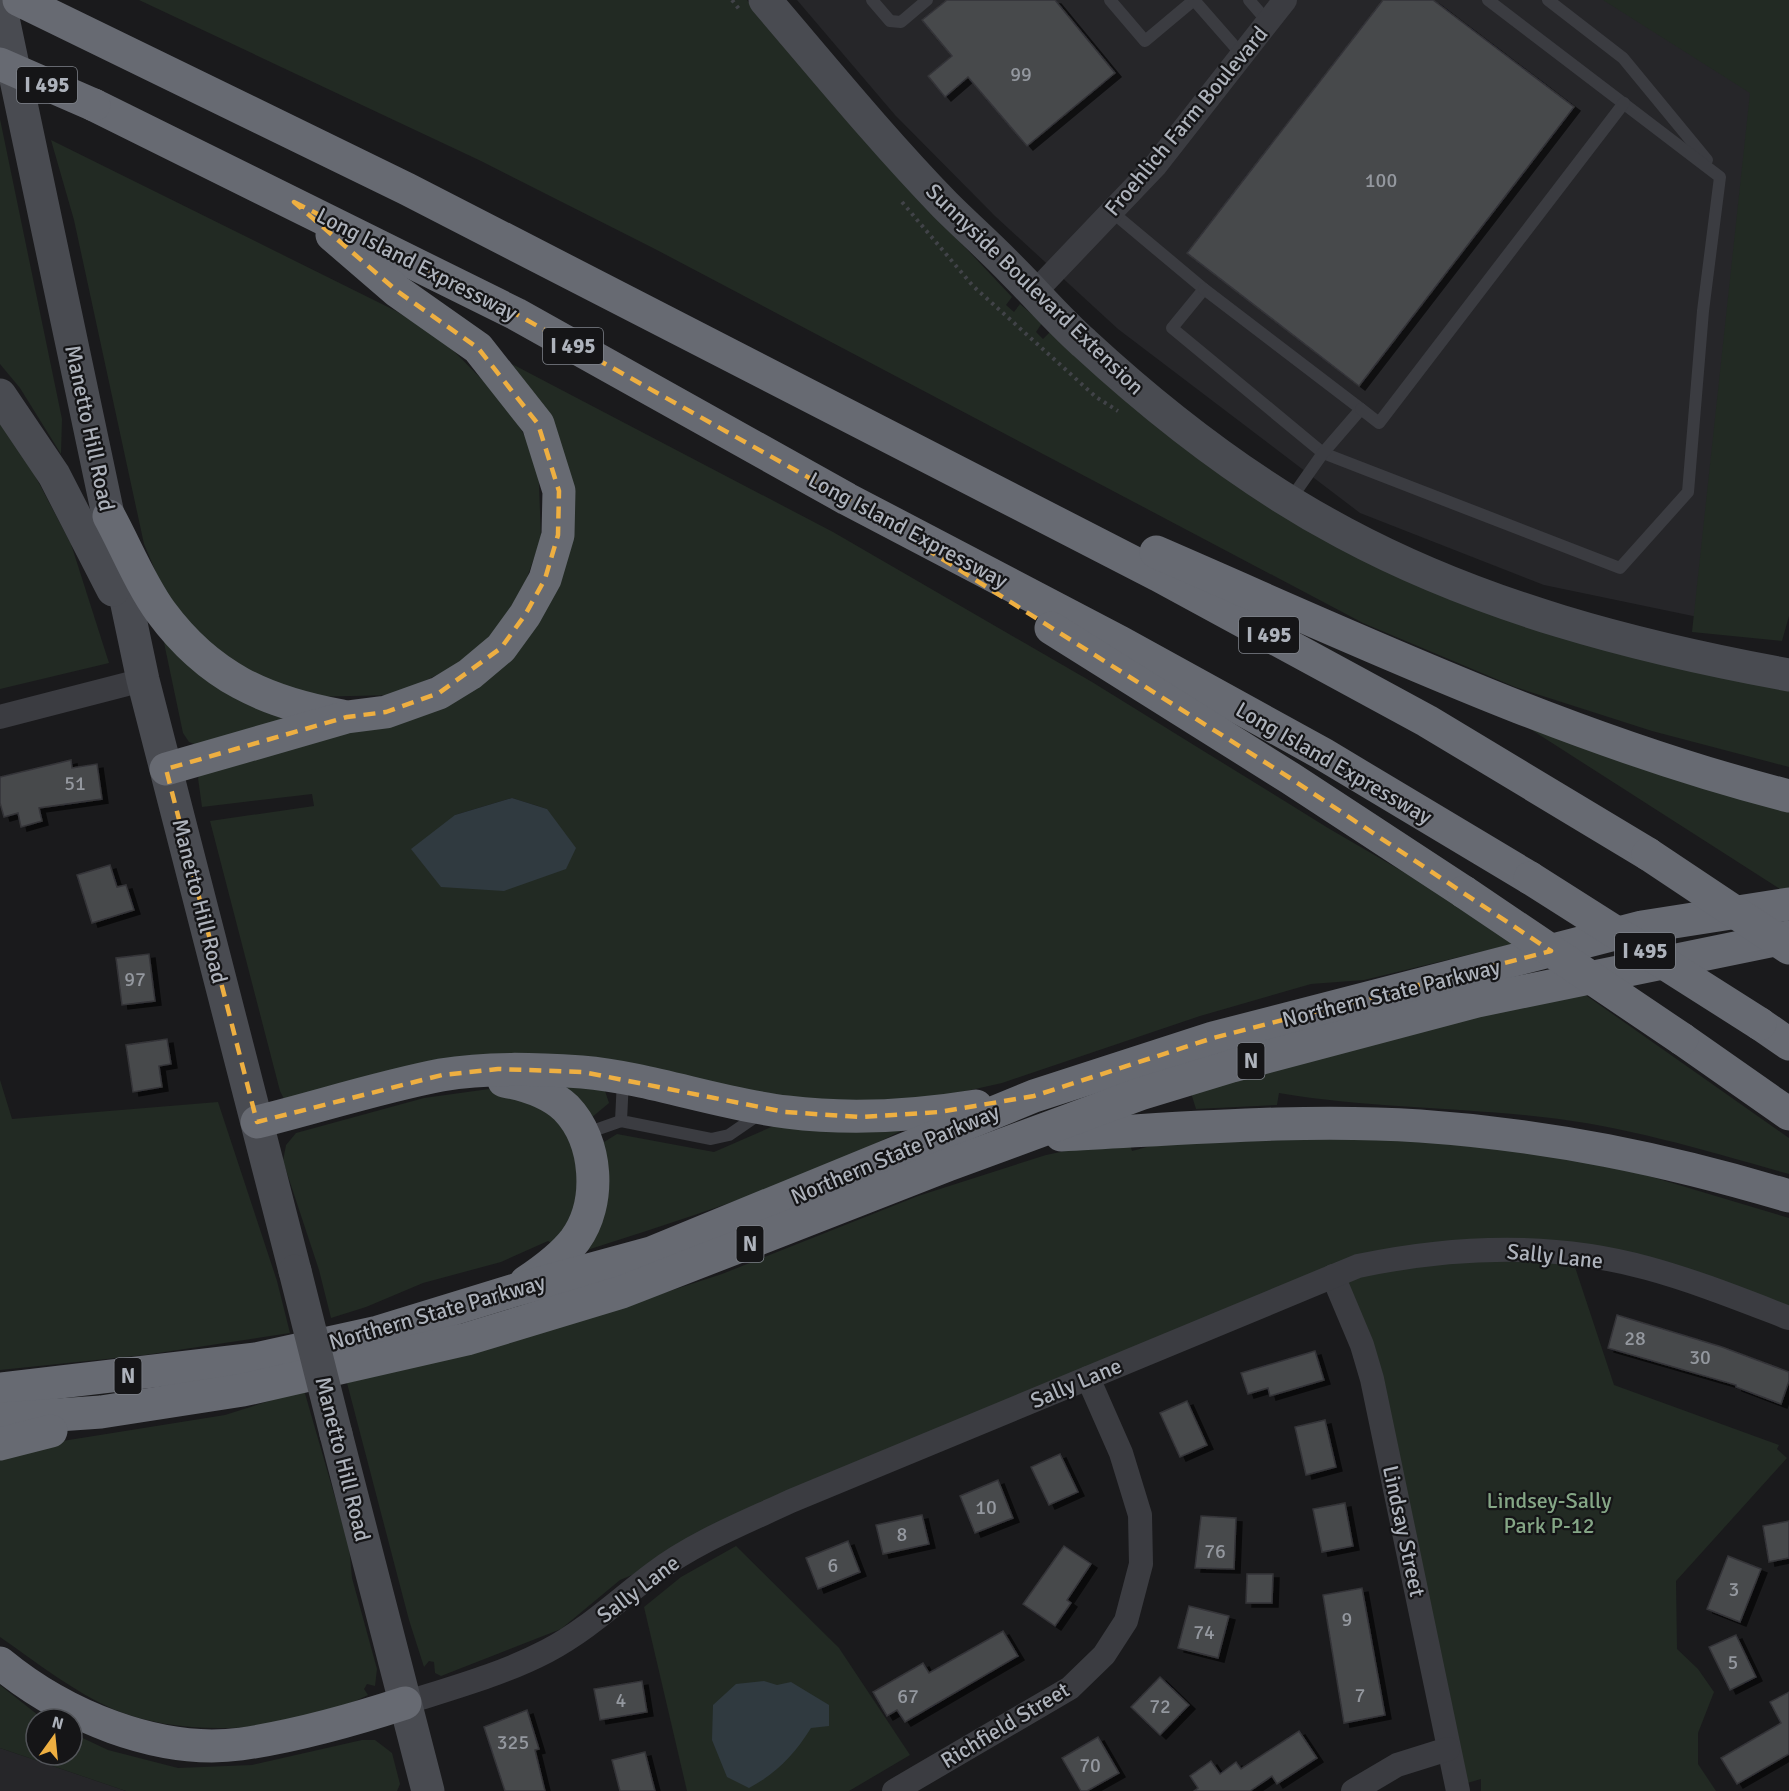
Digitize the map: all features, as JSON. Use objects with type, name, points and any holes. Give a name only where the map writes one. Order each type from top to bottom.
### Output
[{"type":"highway","name":"I 495","points":[[20,0],[406,189],[1158,575],[1426,721],[1648,854],[1789,948]]},
{"type":"highway","name":"Long Island Expressway","points":[[0,64],[94,105],[294,202],[516,314],[847,499],[1120,642],[1313,748],[1530,878],[1789,1044]]},
{"type":"highway","points":[[166,769],[347,717],[386,712],[439,693],[470,674],[501,648],[525,615],[545,579],[558,535],[559,492],[538,424],[478,348],[397,291],[294,202]]},
{"type":"highway","points":[[882,434],[1473,690],[1604,740],[1732,781],[1789,795]]},
{"type":"highway","points":[[847,499],[1290,778],[1682,1038],[1789,1114]]},
{"type":"highway","points":[[109,516],[161,612],[221,673],[258,694],[306,710],[347,717]]},
{"type":"highway","name":"Northern State Parkway","points":[[0,1389],[256,1359],[378,1332],[515,1290],[651,1253],[1034,1096],[1213,1038],[1642,927],[1789,904]]},
{"type":"highway","name":"Northern State Parkway","points":[[0,1419],[101,1412],[243,1390],[467,1339],[622,1292],[948,1165],[1029,1137],[1140,1094],[1186,1080],[1477,1001],[1789,937]]},
{"type":"highway","points":[[258,1127],[442,1075],[498,1069],[583,1072],[767,1108],[860,1117],[939,1112],[1034,1096]]},
{"type":"highway","points":[[258,1127],[441,1086],[496,1080],[525,1084],[549,1096],[566,1108],[583,1135],[592,1158],[593,1193],[586,1218],[575,1239],[560,1256],[515,1290]]},
{"type":"highway","points":[[1029,1137],[1301,1124],[1418,1126],[1512,1134],[1617,1150],[1719,1175],[1789,1196]]},
{"type":"highway","points":[[0,1444],[67,1427],[101,1412]]},
{"type":"highway","points":[[0,1663],[39,1692],[73,1712],[104,1725],[153,1738],[201,1744],[239,1744],[286,1735],[405,1703]]},
{"type":"main road","name":"Sunnyside Boulevard Extension","points":[[765,0],[945,205],[1082,342],[1159,408],[1237,467],[1344,533],[1394,557],[1525,610],[1606,636],[1789,675]]},
{"type":"main road","name":"Manetto Hill Road","points":[[0,4],[143,680],[428,1791]]},
{"type":"main road","points":[[0,395],[54,475],[132,627]]},
{"type":"street","name":"Froehlich Farm Boulevard","points":[[1034,293],[1155,165],[1243,57],[1285,0]]},
{"type":"street","points":[[0,717],[143,680]]},
{"type":"street","name":"Sally Lane","points":[[405,1703],[517,1665],[546,1651],[584,1630],[655,1573],[709,1539],[791,1501],[1358,1266],[1407,1256],[1437,1253],[1500,1250],[1566,1254],[1646,1268],[1789,1318]]},
{"type":"street","name":"Lindsay Street","points":[[1333,1276],[1362,1345],[1372,1379],[1458,1791]]},
{"type":"street","name":"Richfield Street","points":[[894,1791],[1070,1688],[1104,1655],[1126,1621],[1141,1564],[1140,1515],[1121,1454],[1088,1378]]},
{"type":"street","points":[[1353,1791],[1397,1765],[1448,1749]]},
{"type":"lane","points":[[872,0],[890,21],[901,22],[927,0]]},
{"type":"lane","points":[[1110,0],[1145,42],[1194,0],[1243,57]]},
{"type":"lane","points":[[1249,0],[1268,22]]},
{"type":"lane","points":[[1488,0],[1720,177]]},
{"type":"lane","points":[[1204,290],[1172,328],[1323,453],[1620,568],[1688,492],[1703,311],[1720,177],[1623,58],[1548,0]]},
{"type":"lane","points":[[1112,212],[1204,290],[1379,423],[1624,104]]},
{"type":"lane","points":[[1290,500],[1323,453],[1361,409]]},
{"type":"lane","points":[[621,1121],[623,1079]]},
{"type":"lane","points":[[583,1135],[621,1121],[711,1139],[729,1136],[767,1108]]},
{"type":"highlighted area","points":[[294,202],[516,314],[847,499],[1290,778],[1551,951],[1213,1038],[1034,1096],[939,1112],[860,1117],[785,1112],[583,1072],[498,1069],[442,1075],[257,1122],[166,769],[347,717],[386,712],[439,693],[501,648],[525,615],[545,579],[558,535],[559,491],[538,424],[478,348],[397,291]]},
{"type":"shaded area","points":[[797,0],[1789,0],[1717,621],[1544,585],[1360,513],[1118,329],[995,216],[895,115]]},
{"type":"shaded area","points":[[512,798],[547,809],[576,848],[566,869],[504,891],[441,887],[411,849],[455,815]]},
{"type":"shaded area","points":[[764,1681],[777,1685],[791,1682],[829,1705],[829,1726],[811,1728],[784,1762],[749,1788],[727,1777],[712,1740],[713,1705],[736,1684]]},
{"type":"shaded area","points":[[0,1748],[24,1756],[24,1767],[56,1767],[126,1791],[0,1791]]},
{"type":"green space","points":[[139,0],[747,0],[872,149],[1012,297],[1006,305],[1014,312],[1020,304],[1042,323],[1036,332],[1043,339],[1050,332],[1280,510],[1789,690],[1789,767],[1652,731],[1515,687],[1363,623],[655,249],[481,161]]},
{"type":"green space","points":[[1603,0],[1789,0],[1789,616],[1782,641],[1692,632],[1750,93]]},
{"type":"green space","points":[[0,119],[62,419],[61,454],[20,388],[0,364]]},
{"type":"green space","points":[[51,140],[396,311],[445,342],[507,405],[538,459],[541,538],[515,612],[460,664],[395,695],[308,697],[235,669],[175,617],[144,544],[74,220]]},
{"type":"green space","points":[[512,364],[833,532],[1092,682],[1328,828],[1443,895],[1513,944],[1364,980],[1311,984],[1200,1016],[1002,1083],[926,1100],[843,1107],[622,1067],[286,1103],[280,1091],[210,821],[314,806],[312,794],[202,807],[198,778],[204,770],[439,706],[556,587],[551,417]],"holes":[[[512,798],[547,809],[455,815]]]},
{"type":"green space","points":[[0,420],[21,449],[71,544],[109,663],[0,689]]},
{"type":"green space","points":[[158,614],[281,716],[281,726],[199,746],[189,742],[183,733]]},
{"type":"green space","points":[[1499,709],[1789,803],[1789,890],[1783,891]]},
{"type":"green space","points":[[1577,989],[1789,1138],[1789,1174],[1666,1140],[1573,1121],[1344,1102],[1279,1093],[1277,1105],[1196,1109],[1191,1093]]},
{"type":"green space","points":[[555,1077],[602,1082],[609,1103],[585,1123]]},
{"type":"green space","points":[[0,1080],[12,1119],[218,1102],[277,1281],[290,1333],[145,1355],[0,1370]]},
{"type":"green space","points":[[489,1089],[536,1097],[572,1125],[583,1199],[555,1245],[548,1241],[501,1262],[423,1283],[366,1307],[331,1318],[319,1270],[283,1161],[286,1145],[296,1133],[424,1098]]},
{"type":"green space","points":[[923,1119],[840,1160],[797,1178],[710,1210],[578,1253],[596,1147],[617,1134],[714,1152],[785,1121]]},
{"type":"green space","name":"Lindsey-Sally Park P-12","points":[[1206,1131],[1499,1145],[1642,1174],[1789,1218],[1789,1312],[1572,1258],[1614,1385],[1779,1445],[1777,1449],[1787,1458],[1676,1581],[1677,1649],[1698,1669],[1714,1692],[1698,1733],[1698,1764],[1716,1791],[1481,1791],[1481,1779],[1457,1786],[1337,1279],[620,1580],[561,1629],[441,1676],[435,1673],[434,1662],[429,1661],[424,1667],[409,1620],[347,1383],[540,1333],[722,1274],[918,1196],[1046,1155],[1128,1138],[1132,1151]]},
{"type":"green space","points":[[304,1390],[349,1546],[352,1578],[377,1669],[375,1686],[367,1684],[364,1689],[368,1695],[309,1717],[277,1723],[209,1728],[176,1725],[144,1719],[100,1703],[0,1637],[0,1451],[225,1415]]},
{"type":"green space","points":[[736,1546],[839,1648],[910,1755],[849,1791],[687,1791],[644,1607],[681,1577]]},
{"type":"green space","points":[[0,1685],[28,1707],[24,1707],[24,1756],[0,1748]]},
{"type":"green space","points":[[84,1739],[108,1750],[178,1768],[252,1765],[362,1740],[375,1740],[392,1753],[400,1784],[397,1791],[126,1791],[56,1767],[84,1767]]},
{"type":"building","points":[[947,0],[1055,0],[1115,73],[1027,146],[968,77],[945,97],[928,76],[952,56],[922,20]]},
{"type":"building","points":[[1383,0],[1433,0],[1574,107],[1359,386],[1187,253]]},
{"type":"building","points":[[71,760],[72,768],[97,764],[102,799],[39,808],[42,821],[21,827],[18,813],[4,817],[0,803],[0,777]]},
{"type":"building","points":[[110,865],[117,887],[126,885],[134,910],[92,923],[77,875]]},
{"type":"building","points":[[149,954],[155,1001],[122,1005],[116,958]]},
{"type":"building","points":[[167,1039],[171,1064],[159,1066],[162,1087],[133,1092],[126,1045]]},
{"type":"building","points":[[1617,1315],[1722,1347],[1789,1372],[1789,1381],[1781,1404],[1736,1387],[1736,1385],[1608,1348]]},
{"type":"building","points":[[1315,1351],[1324,1380],[1270,1396],[1268,1388],[1248,1394],[1241,1373]]},
{"type":"building","points":[[1187,1401],[1207,1445],[1180,1457],[1160,1413]]},
{"type":"building","points":[[1325,1420],[1336,1467],[1306,1475],[1295,1427]]},
{"type":"building","points":[[1060,1454],[1078,1492],[1049,1505],[1031,1467]]},
{"type":"building","points":[[998,1480],[1013,1518],[975,1533],[960,1496]]},
{"type":"building","points":[[1345,1503],[1353,1546],[1322,1552],[1313,1509]]},
{"type":"building","points":[[922,1515],[929,1544],[883,1554],[876,1525]]},
{"type":"building","points":[[1201,1516],[1236,1518],[1234,1569],[1195,1568]]},
{"type":"building","points":[[1789,1521],[1789,1558],[1769,1562],[1763,1526]]},
{"type":"building","points":[[848,1541],[860,1572],[818,1589],[806,1558]]},
{"type":"building","points":[[1064,1546],[1091,1564],[1067,1600],[1071,1603],[1055,1626],[1023,1604]]},
{"type":"building","points":[[1728,1556],[1761,1569],[1740,1622],[1707,1609]]},
{"type":"building","points":[[1247,1574],[1273,1574],[1272,1603],[1246,1603]]},
{"type":"building","points":[[1362,1588],[1385,1715],[1344,1723],[1323,1595]]},
{"type":"building","points":[[1189,1606],[1229,1616],[1218,1658],[1178,1648]]},
{"type":"building","points":[[1003,1631],[1018,1656],[905,1722],[897,1710],[887,1716],[873,1692],[923,1663],[929,1673]]},
{"type":"building","points":[[1736,1635],[1756,1677],[1730,1690],[1709,1647]]},
{"type":"building","points":[[1160,1677],[1189,1705],[1160,1735],[1131,1707]]},
{"type":"building","points":[[642,1681],[647,1712],[600,1720],[594,1689]]},
{"type":"building","points":[[1789,1692],[1789,1754],[1737,1784],[1721,1758],[1781,1723],[1770,1702]]},
{"type":"building","points":[[527,1710],[539,1749],[535,1750],[545,1791],[505,1791],[484,1727]]},
{"type":"building","points":[[1299,1731],[1317,1758],[1277,1784],[1272,1776],[1250,1791],[1194,1791],[1198,1788],[1190,1776],[1211,1761],[1220,1774],[1236,1762],[1241,1769]]},
{"type":"building","points":[[1098,1737],[1119,1773],[1087,1791],[1081,1791],[1062,1758]]},
{"type":"building","points":[[645,1752],[655,1791],[620,1791],[612,1760]]}]
